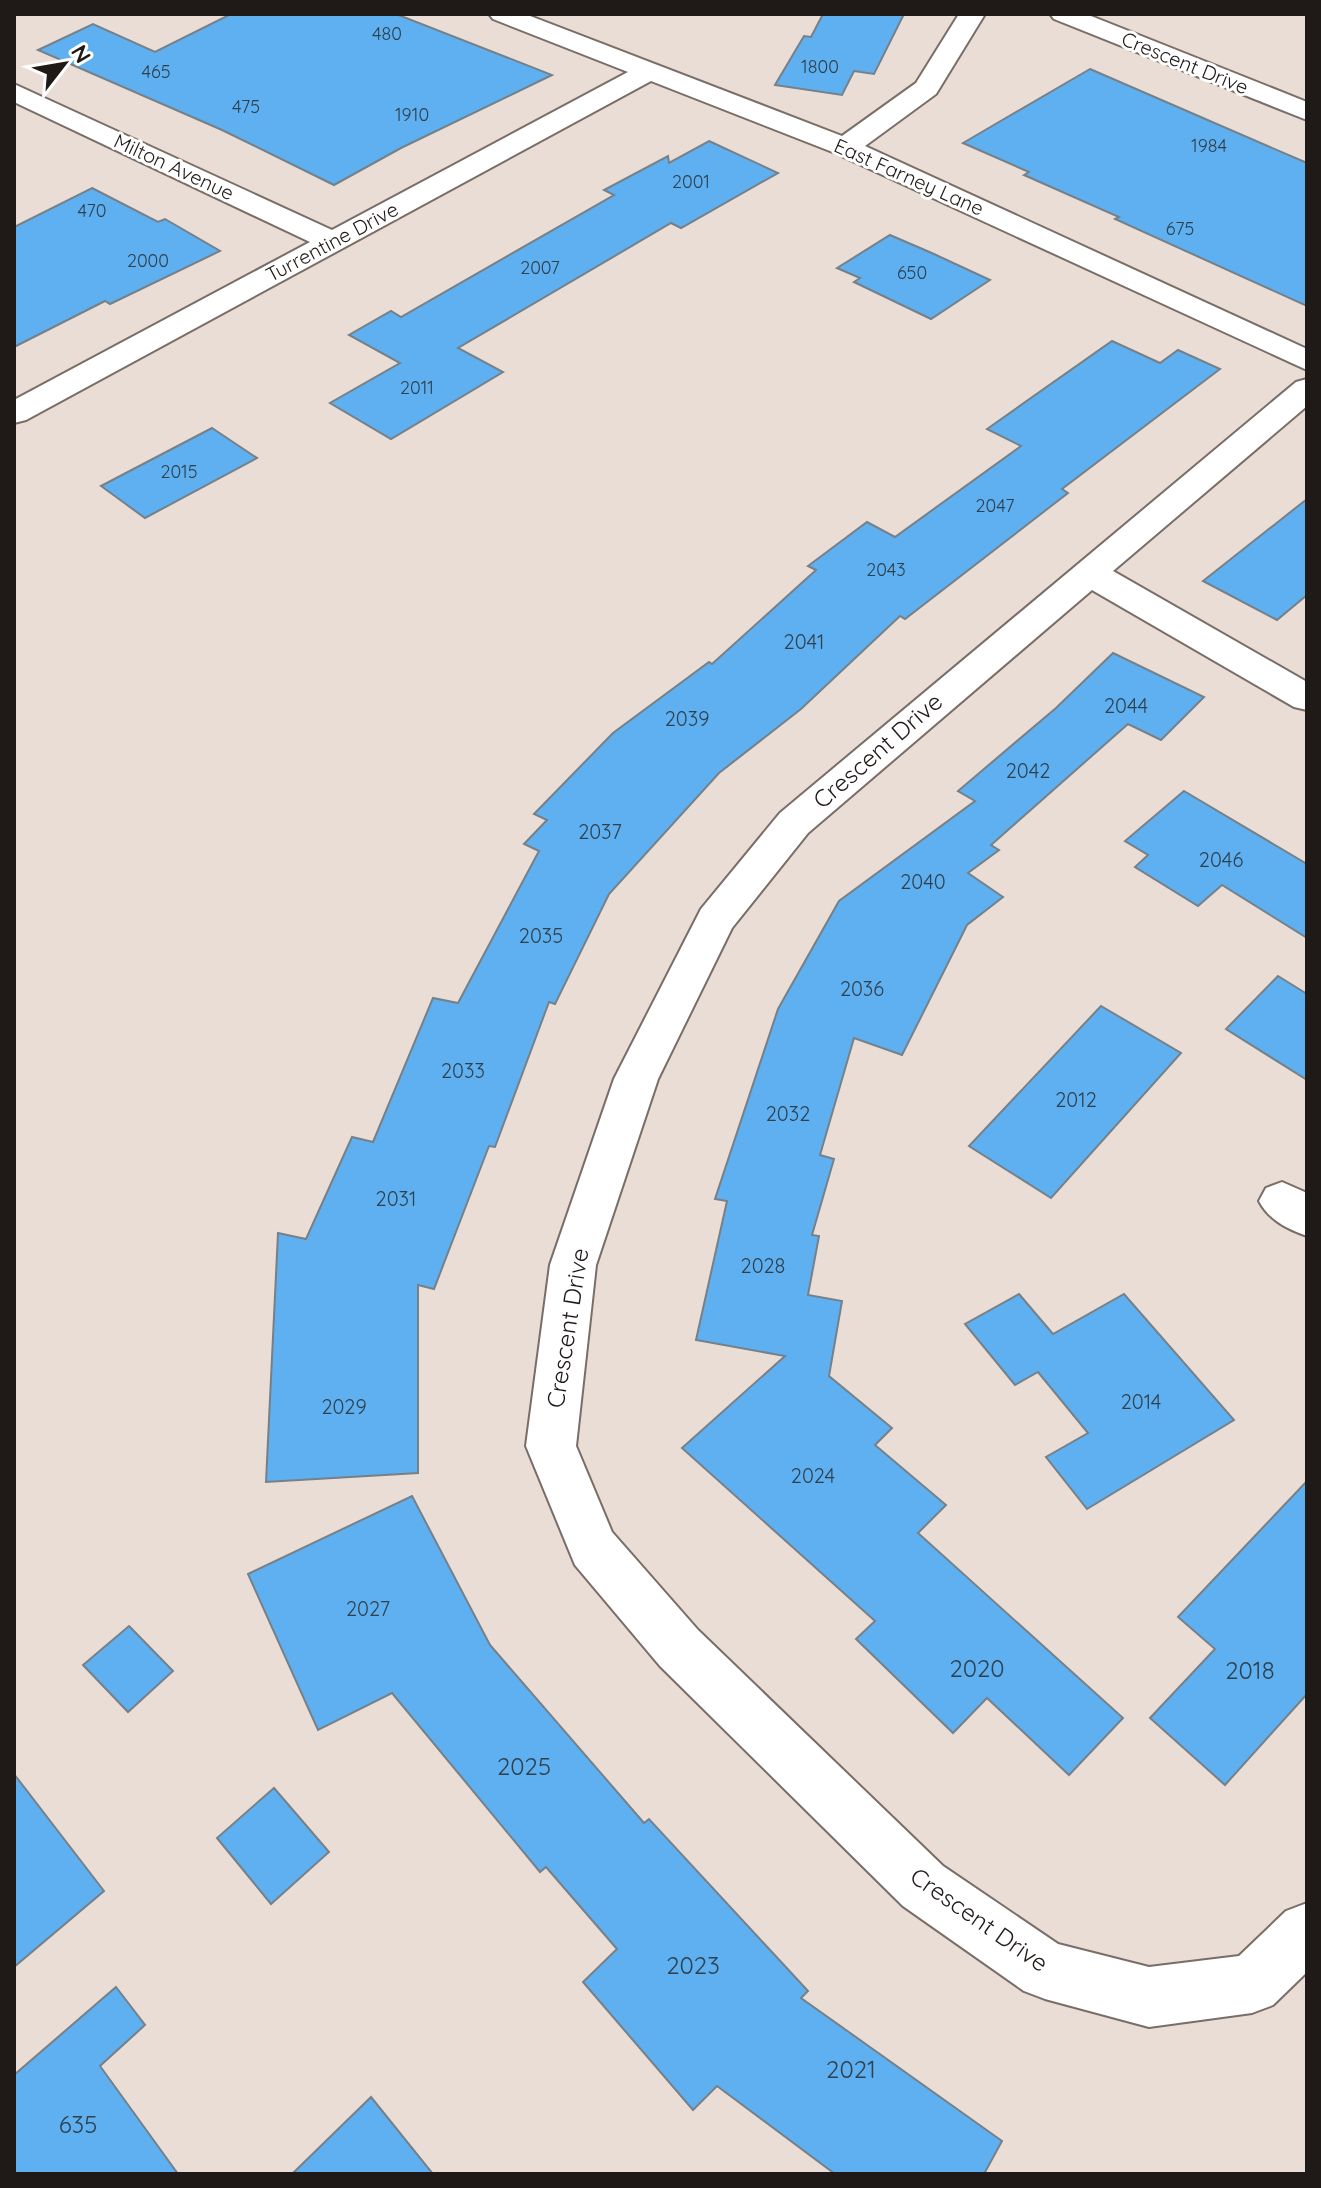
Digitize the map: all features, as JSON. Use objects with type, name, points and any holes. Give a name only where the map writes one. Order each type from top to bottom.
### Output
[{"type":"street","name":"East Farney Lane","points":[[502,14],[845,147],[1307,361]]},
{"type":"street","points":[[845,147],[926,88],[972,14]]},
{"type":"street","name":"Crescent Drive","points":[[1063,14],[1307,112]]},
{"type":"street","name":"Turrentine Drive","points":[[14,413],[650,71]]},
{"type":"street","name":"Milton Avenue","points":[[14,92],[334,242]]},
{"type":"street","name":"Crescent Drive","points":[[1307,389],[794,823],[716,920],[636,1079],[573,1265],[551,1446],[593,1548],[679,1648],[923,1886],[1045,1970],[1149,1997],[1252,1984],[1307,1932]]},
{"type":"street","points":[[1088,572],[1307,698]]},
{"type":"building","points":[[231,14],[396,14],[552,75],[401,148],[334,185],[222,130],[38,50],[93,24],[155,52]]},
{"type":"building","points":[[823,14],[904,14],[874,74],[854,71],[842,95],[775,85],[804,36],[811,37]]},
{"type":"building","points":[[1090,69],[1307,163],[1307,306],[1115,219],[1119,217],[1024,175],[1029,172],[963,143]]},
{"type":"building","points":[[709,141],[778,173],[681,228],[671,223],[458,348],[503,372],[391,439],[330,403],[400,363],[349,335],[391,311],[401,317],[614,195],[604,190],[668,156],[669,163]]},
{"type":"building","points":[[92,188],[158,222],[165,219],[220,251],[110,304],[105,301],[14,347],[14,227]]},
{"type":"building","points":[[890,235],[990,280],[931,319],[854,282],[860,278],[837,268]]},
{"type":"building","points":[[1112,341],[1160,363],[1178,350],[1220,369],[1062,489],[1068,493],[905,619],[900,616],[801,709],[719,773],[609,894],[555,1004],[549,1002],[495,1147],[489,1146],[434,1289],[418,1285],[418,1473],[266,1482],[278,1233],[306,1239],[352,1137],[373,1142],[433,998],[458,1003],[539,851],[524,844],[547,820],[534,814],[613,733],[709,662],[712,664],[816,570],[808,566],[867,522],[895,537],[1021,446],[987,429]]},
{"type":"building","points":[[212,428],[257,458],[145,518],[101,486]]},
{"type":"building","points":[[1307,499],[1307,595],[1277,620],[1203,581]]},
{"type":"building","points":[[1113,653],[1204,697],[1161,740],[1128,724],[991,845],[999,850],[968,873],[1003,897],[967,925],[902,1055],[854,1038],[820,1155],[834,1159],[812,1235],[819,1236],[808,1295],[842,1301],[829,1376],[892,1428],[875,1445],[946,1505],[918,1533],[1123,1718],[1069,1775],[987,1698],[953,1733],[856,1639],[875,1621],[682,1448],[785,1356],[696,1340],[727,1201],[715,1199],[778,1009],[839,901],[975,801],[958,791],[1056,708]]},
{"type":"building","points":[[1184,791],[1307,864],[1307,938],[1222,885],[1198,906],[1135,867],[1148,855],[1125,841]]},
{"type":"building","points":[[1278,976],[1307,994],[1307,1080],[1226,1029]]},
{"type":"building","points":[[1101,1006],[1181,1053],[1051,1198],[969,1146]]},
{"type":"building","points":[[1019,1294],[1053,1334],[1124,1294],[1234,1420],[1087,1509],[1046,1457],[1088,1433],[1038,1372],[1015,1385],[965,1324]]},
{"type":"building","points":[[1307,1481],[1307,1694],[1225,1785],[1150,1718],[1215,1649],[1178,1617]]},
{"type":"building","points":[[412,1496],[490,1645],[644,1823],[649,1819],[808,1991],[801,1998],[1002,2141],[984,2174],[835,2174],[717,2086],[693,2110],[583,1982],[617,1949],[546,1867],[540,1872],[392,1693],[318,1730],[248,1574]]},
{"type":"building","points":[[129,1626],[173,1671],[128,1712],[83,1665]]},
{"type":"building","points":[[14,1774],[104,1891],[14,1967]]},
{"type":"building","points":[[274,1788],[329,1852],[271,1904],[217,1838]]},
{"type":"building","points":[[116,1987],[145,2025],[100,2066],[178,2174],[14,2174],[14,2075]]},
{"type":"building","points":[[371,2097],[433,2174],[292,2174]]}]
